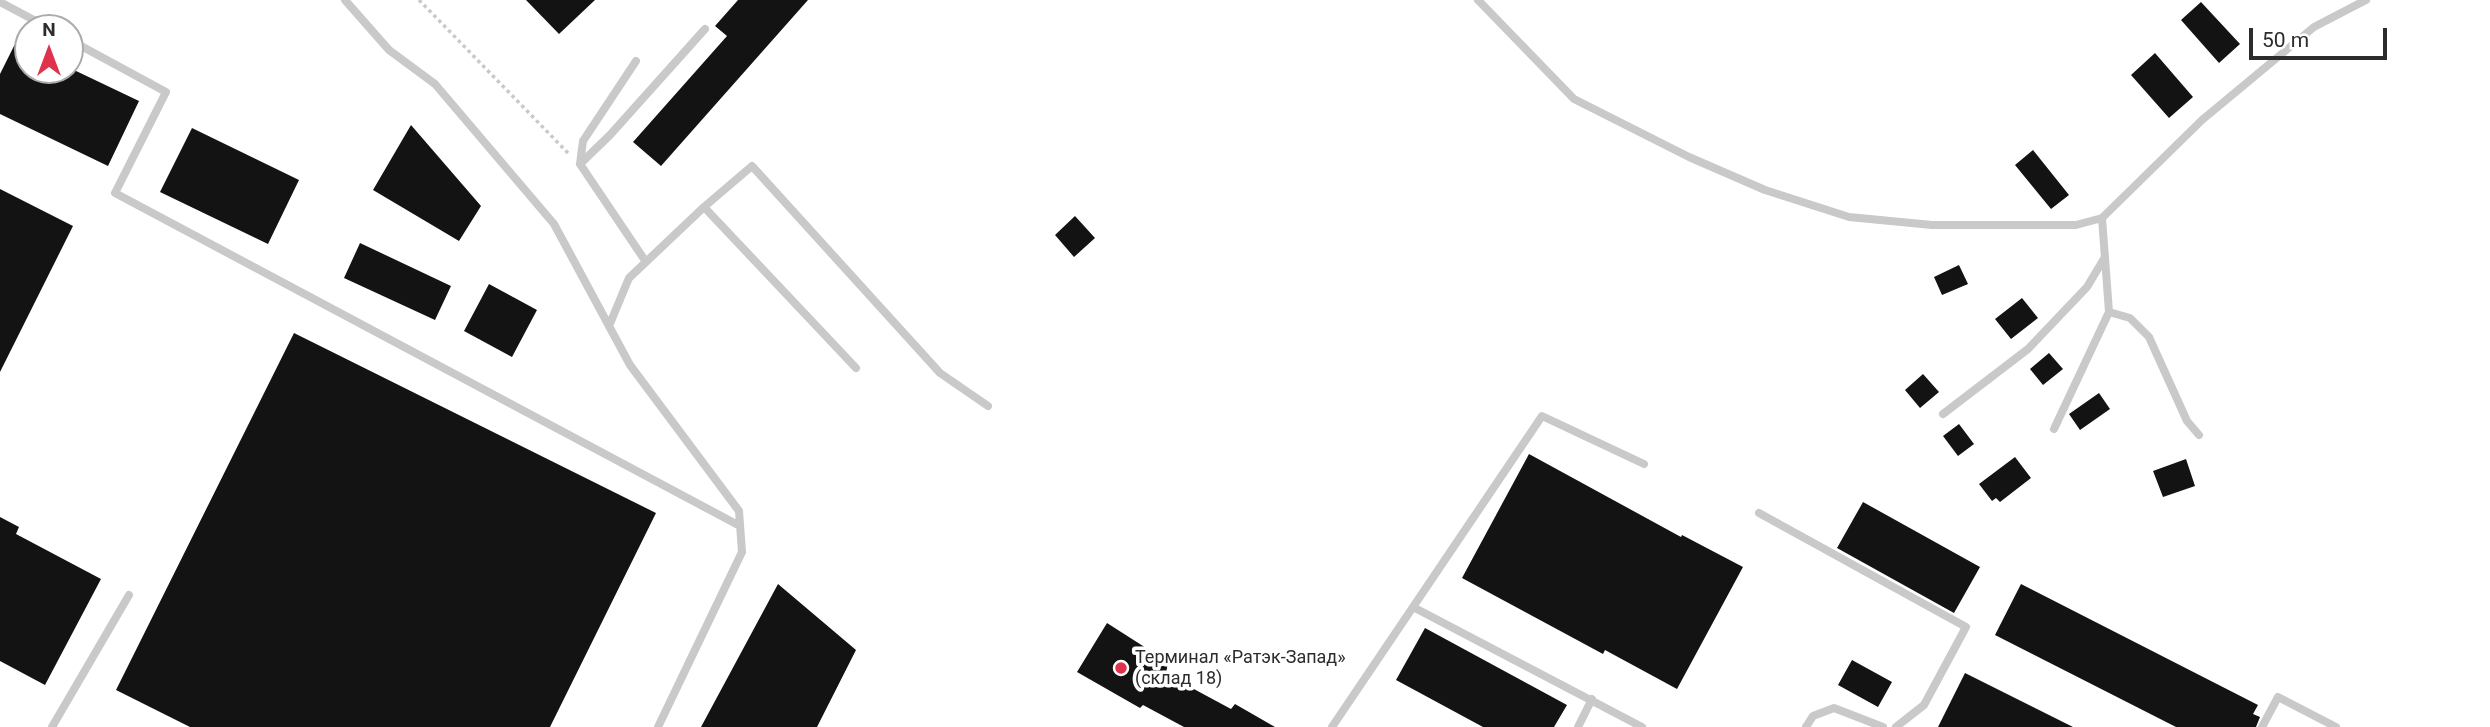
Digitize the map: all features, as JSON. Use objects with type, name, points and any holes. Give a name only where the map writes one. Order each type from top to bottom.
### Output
[{"type":"lane","points":[[345,0],[389,50],[435,84],[554,224],[630,365],[739,511],[742,552],[658,727]]},
{"type":"lane","points":[[1478,0],[1574,99],[1689,158],[1765,190],[1849,217],[1932,226],[2076,225],[2102,218],[2202,120],[2314,27],[2367,0]]},
{"type":"lane","points":[[0,2],[22,14]]},
{"type":"lane","points":[[580,164],[610,135],[705,29]]},
{"type":"lane","points":[[84,48],[166,92],[115,193],[740,526]]},
{"type":"lane","points":[[636,61],[583,141],[580,164],[646,262]]},
{"type":"lane","points":[[609,326],[625,282],[752,166],[940,373],[988,406]]},
{"type":"lane","points":[[704,207],[856,368]]},
{"type":"lane","points":[[2053,429],[2109,312],[2102,218]]},
{"type":"lane","points":[[1943,414],[2028,349],[2087,287],[2105,257]]},
{"type":"lane","points":[[2109,312],[2130,318],[2149,337],[2187,421],[2199,435]]},
{"type":"lane","points":[[1332,727],[1542,416],[1644,464]]},
{"type":"lane","points":[[1759,513],[1966,627],[1924,705],[1896,727]]},
{"type":"lane","points":[[52,727],[129,596]]},
{"type":"lane","points":[[1413,607],[1642,727]]},
{"type":"lane","points":[[2262,727],[2278,697],[2336,727]]},
{"type":"lane","points":[[1578,727],[1592,699]]},
{"type":"lane","points":[[1806,727],[1813,716],[1834,708],[1882,727]]},
{"type":"path","points":[[419,0],[580,164]]},
{"type":"building","points":[[526,0],[595,0],[559,34]]},
{"type":"building","points":[[738,0],[808,0],[661,166],[633,142],[727,36],[715,26]]},
{"type":"building","points":[[2201,2],[2240,44],[2219,63],[2181,20]]},
{"type":"building","points":[[14,46],[14,84],[84,84],[84,75],[139,101],[108,166],[0,114],[0,74]]},
{"type":"building","points":[[2155,53],[2193,97],[2169,118],[2131,75]]},
{"type":"building","points":[[411,125],[481,206],[459,241],[373,190]]},
{"type":"building","points":[[192,128],[299,180],[268,244],[160,192]]},
{"type":"building","points":[[2033,150],[2069,195],[2051,209],[2015,165]]},
{"type":"building","points":[[0,189],[73,226],[0,372]]},
{"type":"building","points":[[1075,216],[1095,238],[1074,257],[1055,235]]},
{"type":"building","points":[[360,243],[451,286],[435,320],[344,278]]},
{"type":"building","points":[[1959,265],[1968,284],[1942,295],[1934,277]]},
{"type":"building","points":[[489,284],[537,310],[512,357],[464,331]]},
{"type":"building","points":[[2022,298],[2038,318],[2011,339],[1995,319]]},
{"type":"building","points":[[294,333],[656,513],[550,727],[190,727],[116,690]]},
{"type":"building","points":[[2049,353],[2063,369],[2043,385],[2030,369]]},
{"type":"building","points":[[1923,374],[1939,392],[1920,408],[1905,390]]},
{"type":"building","points":[[2099,393],[2110,409],[2080,430],[2069,414]]},
{"type":"building","points":[[1959,424],[1974,444],[1958,456],[1943,436]]},
{"type":"building","points":[[1529,454],[1681,537],[1682,535],[1743,567],[1677,689],[1605,650],[1603,654],[1462,578]]},
{"type":"building","points":[[2015,457],[2031,478],[2000,502],[1996,498],[1992,501],[1979,484]]},
{"type":"building","points":[[2186,459],[2195,486],[2163,497],[2153,471]]},
{"type":"building","points":[[1863,502],[1980,567],[1954,613],[1837,548]]},
{"type":"building","points":[[0,517],[19,527],[16,534],[101,579],[45,685],[0,661]]},
{"type":"building","points":[[778,584],[856,650],[817,727],[701,727]]},
{"type":"building","points":[[2021,584],[2258,705],[2253,714],[2260,717],[2256,727],[2176,727],[1995,635]]},
{"type":"building","points":[[1107,623],[1168,662],[1166,674],[1231,709],[1235,704],[1275,727],[1184,727],[1143,705],[1140,708],[1077,672]]},
{"type":"building","points":[[1425,628],[1567,705],[1554,727],[1483,727],[1396,680]]},
{"type":"building","points":[[1852,660],[1892,682],[1878,707],[1838,685]]},
{"type":"building","points":[[1965,673],[2073,727],[1938,727]]},
{"type":"place","name":"Терминал «Ратэк-Запад» (склад 18)","points":[[1121,668]]}]
